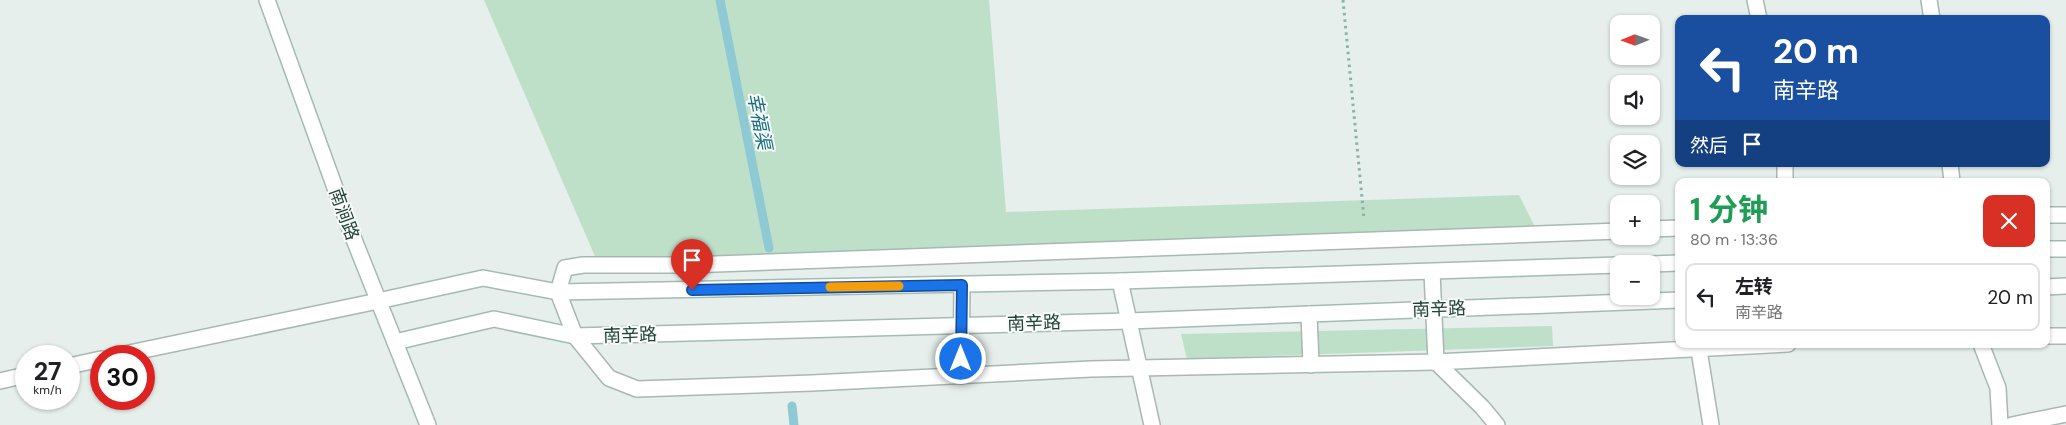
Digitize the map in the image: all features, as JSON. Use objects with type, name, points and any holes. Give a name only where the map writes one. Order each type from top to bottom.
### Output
[{"type":"street","name":"南涧路","points":[[267,0],[350,232],[428,425]]},
{"type":"street","points":[[1755,0],[1758,15]]},
{"type":"street","points":[[1930,0],[1932,15]]},
{"type":"street","points":[[2050,215],[2066,215]]},
{"type":"street","points":[[1660,229],[1675,228]]},
{"type":"street","points":[[1610,230],[688,264],[583,265],[565,268],[558,292],[575,336],[609,378],[637,389],[1139,368],[1436,362],[1675,346]]},
{"type":"street","points":[[2050,250],[2066,249]]},
{"type":"street","points":[[1660,264],[1675,263]]},
{"type":"street","points":[[155,348],[483,278],[558,292],[1120,281],[1610,265]]},
{"type":"street","points":[[1432,272],[1436,362],[1482,407],[1497,425]]},
{"type":"street","points":[[1120,281],[1152,425]]},
{"type":"street","points":[[961,376],[962,285]]},
{"type":"street","points":[[2050,287],[2066,286]]},
{"type":"street","name":"南辛路","points":[[394,342],[494,319],[575,336],[1129,320],[1675,300]]},
{"type":"street","points":[[1309,314],[1311,365]]},
{"type":"street","points":[[2050,336],[2066,336]]},
{"type":"street","points":[[1698,348],[1711,425]]},
{"type":"street","points":[[1983,348],[1998,388],[2000,425]]},
{"type":"street","points":[[0,381],[15,378]]},
{"type":"street","points":[[2012,425],[2066,414]]},
{"type":"path","points":[[1343,0],[1366,240]]},
{"type":"green space","points":[[484,0],[989,0],[1006,212],[1519,195],[1537,231],[597,261]]},
{"type":"green space","points":[[1552,326],[1553,346],[1187,359],[1181,334]]},
{"type":"waterway","name":"幸福渠","points":[[720,0],[769,248]]},
{"type":"waterway","name":"幸福渠","points":[[792,406],[794,425]]},
{"type":"slow traffic","points":[[830,287],[899,286]]},
{"type":"route","points":[[692,290],[962,285],[961,359]]}]
